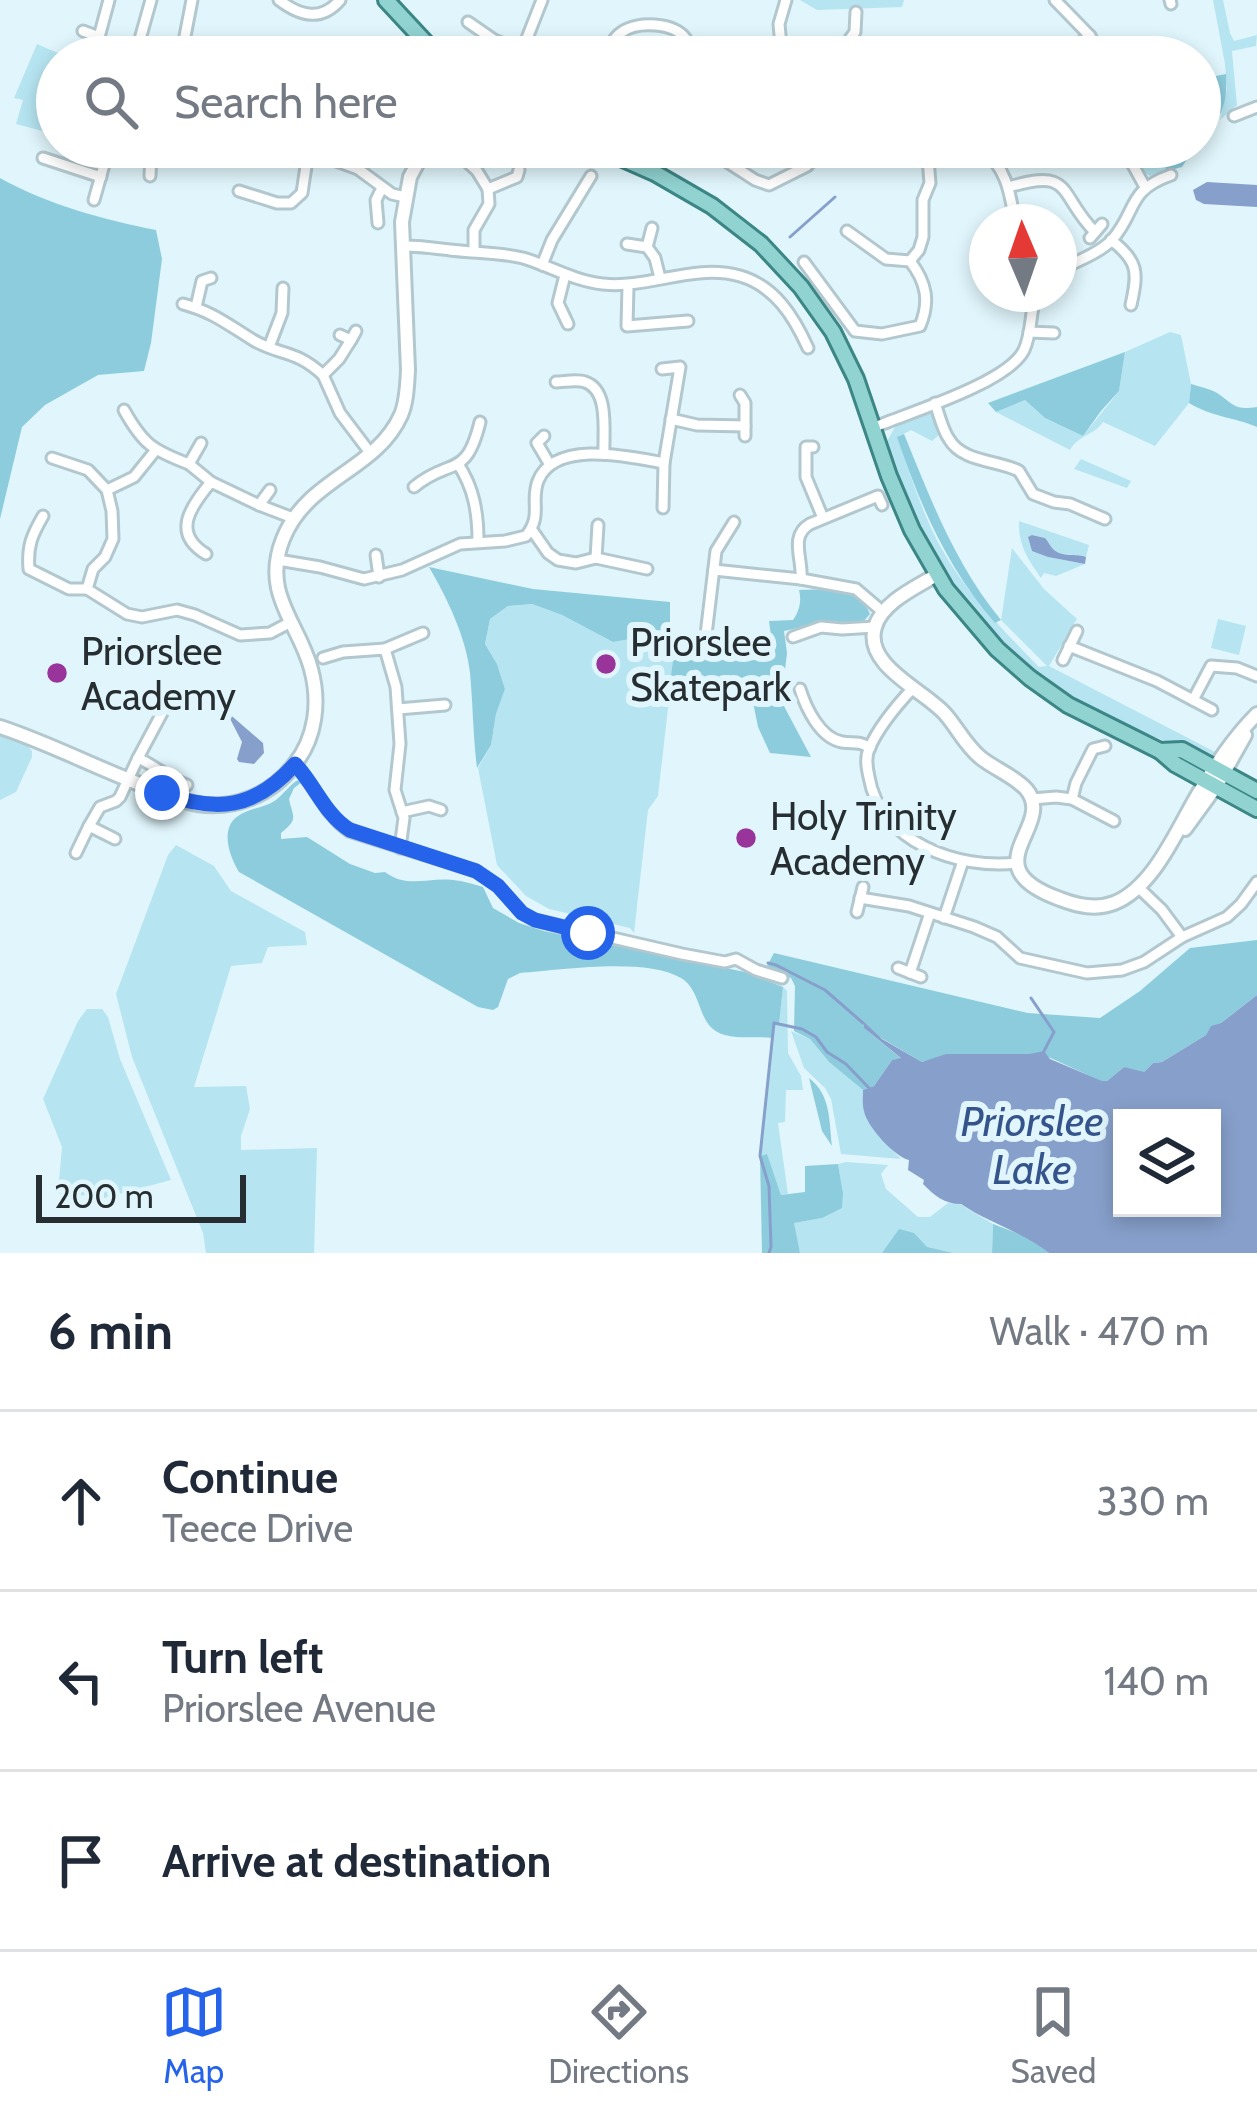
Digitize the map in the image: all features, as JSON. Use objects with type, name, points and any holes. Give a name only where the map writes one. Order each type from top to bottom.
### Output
[{"type":"main road","points":[[382,0],[411,36]]},
{"type":"main road","points":[[382,0],[418,36]]},
{"type":"main road","points":[[624,168],[672,190],[756,249],[813,316],[869,421]]},
{"type":"main road","points":[[640,168],[692,193],[761,244],[801,286],[833,332],[867,406],[912,530],[980,633],[1068,705],[1164,751],[1175,764],[1257,791]]},
{"type":"main road","points":[[1216,776],[1257,805]]},
{"type":"street","points":[[99,36],[110,0]]},
{"type":"street","points":[[141,36],[151,0]]},
{"type":"street","points":[[185,36],[192,0]]},
{"type":"street","points":[[279,0],[311,15],[328,11],[340,0]]},
{"type":"street","points":[[528,36],[542,0]]},
{"type":"street","points":[[778,36],[786,0]]},
{"type":"street","points":[[1058,1],[1090,36]]},
{"type":"street","points":[[852,36],[856,12]]},
{"type":"street","points":[[468,22],[488,36]]},
{"type":"street","points":[[857,25],[871,25]]},
{"type":"street","points":[[618,36],[641,26],[664,27],[683,36]]},
{"type":"street","points":[[82,31],[91,36]]},
{"type":"street","points":[[1234,116],[1257,107]]},
{"type":"street","points":[[74,168],[101,177]]},
{"type":"street","points":[[94,200],[103,168]]},
{"type":"street","points":[[150,176],[151,168]]},
{"type":"street","points":[[239,191],[291,203],[302,193],[303,168]]},
{"type":"street","points":[[356,168],[392,194],[406,197]]},
{"type":"street","points":[[0,728],[195,804],[234,803],[265,792],[295,764],[311,734],[317,696],[307,653],[281,601],[281,543],[309,497],[371,454],[401,415],[407,393],[406,197],[414,168]]},
{"type":"street","points":[[472,168],[488,189],[489,204],[474,230],[474,251]]},
{"type":"street","points":[[737,168],[769,185],[803,168]]},
{"type":"street","points":[[910,261],[923,237],[929,168]]},
{"type":"street","points":[[1000,168],[1012,204]]},
{"type":"street","points":[[1135,168],[1145,187]]},
{"type":"street","points":[[488,189],[517,178],[519,170]]},
{"type":"street","points":[[1077,261],[1111,240],[1145,187],[1171,175]]},
{"type":"street","points":[[542,265],[591,176]]},
{"type":"street","points":[[1009,188],[1036,179],[1055,182],[1096,232]]},
{"type":"street","points":[[378,223],[376,200],[382,188]]},
{"type":"street","points":[[647,247],[652,228]]},
{"type":"street","points":[[804,262],[855,331],[882,334],[920,326],[927,295],[910,261],[886,259],[847,231]]},
{"type":"street","points":[[1111,240],[1132,260],[1136,280],[1131,305]]},
{"type":"street","points":[[626,244],[647,247],[660,278]]},
{"type":"street","points":[[404,246],[523,258],[596,284],[628,286],[723,273],[768,289],[808,348]]},
{"type":"street","points":[[565,275],[558,303],[568,324]]},
{"type":"street","points":[[196,307],[203,277]]},
{"type":"street","points":[[625,339],[628,286]]},
{"type":"street","points":[[269,347],[282,313],[283,288]]},
{"type":"street","points":[[183,304],[215,314],[269,347],[297,355],[322,375],[340,413],[371,454]]},
{"type":"street","points":[[869,421],[935,403],[1009,369],[1021,356],[1033,312]]},
{"type":"street","points":[[627,326],[688,321]]},
{"type":"street","points":[[1029,332],[1054,333]]},
{"type":"street","points":[[322,375],[339,359],[349,335]]},
{"type":"street","points":[[662,369],[680,367],[664,463],[663,508]]},
{"type":"street","points":[[556,382],[584,381],[596,389],[602,400],[604,454]]},
{"type":"street","points":[[671,419],[745,431],[745,403],[740,395]]},
{"type":"street","points":[[935,403],[956,448],[1019,470],[1033,494],[1102,518],[1094,532]]},
{"type":"street","points":[[124,410],[154,451],[293,518]]},
{"type":"street","points":[[414,487],[458,464],[472,451],[480,422]]},
{"type":"street","points":[[537,440],[550,464]]},
{"type":"street","points":[[189,464],[201,443]]},
{"type":"street","points":[[805,446],[806,477],[823,518]]},
{"type":"street","points":[[107,490],[134,477],[154,451]]},
{"type":"street","points":[[278,560],[364,579],[379,577],[442,550],[518,539],[532,530],[538,481],[550,464],[583,454],[664,463]]},
{"type":"street","points":[[52,458],[88,470],[107,490],[113,539],[93,569],[87,589]]},
{"type":"street","points":[[458,464],[473,493],[478,542]]},
{"type":"street","points":[[206,554],[190,544],[186,533],[191,506],[211,482]]},
{"type":"street","points":[[260,505],[270,490]]},
{"type":"street","points":[[800,579],[800,530],[878,496]]},
{"type":"street","points":[[43,516],[30,539],[29,568],[69,589],[87,589],[128,614],[142,617],[177,610],[240,635],[269,633],[290,623]]},
{"type":"street","points":[[596,558],[598,525]]},
{"type":"street","points":[[532,530],[558,560],[576,563],[596,558],[643,571]]},
{"type":"street","points":[[705,644],[716,551],[732,530]]},
{"type":"street","points":[[376,555],[379,577]]},
{"type":"street","points":[[714,570],[856,589],[883,612]]},
{"type":"street","points":[[938,574],[883,612],[873,638],[897,676],[947,715],[979,756],[1020,784],[1032,799],[1017,863],[1028,884],[1057,898],[1087,907],[1110,904],[1138,887],[1216,776],[1232,741],[1253,718]]},
{"type":"street","points":[[793,638],[821,627],[875,627]]},
{"type":"street","points":[[1063,660],[1077,631]]},
{"type":"street","points":[[322,658],[385,650],[423,633]]},
{"type":"street","points":[[1070,646],[1157,681],[1212,710]]},
{"type":"street","points":[[385,650],[398,709],[395,790],[402,812],[400,848]]},
{"type":"street","points":[[1193,700],[1211,666],[1257,676]]},
{"type":"street","points":[[913,688],[870,748],[872,794],[881,812],[919,843],[963,861],[982,866],[1017,863]]},
{"type":"street","points":[[806,695],[822,729],[832,738],[860,741],[870,748]]},
{"type":"street","points":[[398,709],[445,706]]},
{"type":"street","points":[[76,853],[100,807],[120,797],[161,713]]},
{"type":"street","points":[[1072,799],[1093,749],[1106,746]]},
{"type":"street","points":[[138,758],[187,785]]},
{"type":"street","points":[[295,764],[337,823],[476,871],[535,920],[682,954],[725,962],[736,958],[782,978]]},
{"type":"street","points":[[1032,799],[1072,799],[1106,820]]},
{"type":"street","points":[[402,812],[429,806],[441,810]]},
{"type":"street","points":[[89,826],[115,839]]},
{"type":"street","points":[[944,918],[963,861]]},
{"type":"street","points":[[857,912],[862,892],[997,937],[1020,958],[1087,973],[1122,970],[1144,962],[1182,937],[1226,917],[1257,882]]},
{"type":"street","points":[[1138,887],[1182,937]]},
{"type":"street","points":[[909,973],[930,914]]},
{"type":"shaded area","points":[[800,0],[904,0],[902,7],[817,10]]},
{"type":"shaded area","points":[[1213,0],[1223,0],[1234,41],[1257,35],[1256,46],[1232,51],[1237,105],[1221,119],[1227,89]]},
{"type":"shaded area","points":[[36,46],[36,129],[16,124],[23,100],[14,98]]},
{"type":"shaded area","points":[[1226,74],[1221,113],[1221,75]]},
{"type":"shaded area","points":[[1141,168],[1167,171],[1150,176]]},
{"type":"shaded area","points":[[0,178],[76,210],[156,230],[162,259],[144,371],[98,375],[45,405],[22,427],[0,519]]},
{"type":"shaded area","points":[[1170,332],[1181,335],[1191,384],[1189,403],[1155,446],[1103,422],[1070,450],[996,412],[1025,400],[1045,418],[1083,436],[1119,391],[1125,352]]},
{"type":"shaded area","points":[[1125,352],[1119,391],[1083,436],[1045,418],[1025,400],[996,412],[988,403]]},
{"type":"shaded area","points":[[1191,384],[1214,391],[1236,406],[1257,407],[1257,427],[1189,403]]},
{"type":"shaded area","points":[[923,410],[932,413],[939,435],[932,441],[911,430],[898,437],[936,538],[987,612],[1039,667],[1047,666],[1001,620],[1012,548],[1044,589],[1077,619],[1049,666],[1217,753],[1207,759],[1070,697],[1019,664],[977,624],[930,551],[885,445],[896,425]]},
{"type":"shaded area","points":[[904,434],[957,554],[1001,620],[995,623],[978,602],[937,535],[897,437]]},
{"type":"shaded area","points":[[1081,459],[1131,481],[1127,488],[1074,469]]},
{"type":"shaded area","points":[[1019,521],[1089,545],[1086,557],[1064,554],[1056,552],[1045,538],[1032,535],[1048,557],[1085,564],[1056,576],[1044,573],[1041,578],[1022,545]]},
{"type":"shaded area","points":[[429,567],[533,589],[670,602],[670,624],[659,634],[613,642],[532,604],[508,606],[490,619],[485,644],[505,689],[491,745],[477,768],[468,659],[455,618]]},
{"type":"shaded area","points":[[799,590],[850,594],[870,614],[863,622],[822,623],[784,631],[787,653],[782,696],[811,757],[770,753],[754,707],[700,676],[671,676],[676,638],[719,658],[774,658],[769,621],[793,620]]},
{"type":"shaded area","points":[[532,604],[613,642],[659,634],[670,624],[676,638],[658,796],[648,810],[634,933],[630,928],[549,909],[526,896],[497,865],[478,768],[491,745],[505,689],[485,644],[490,619],[508,606]]},
{"type":"shaded area","points":[[1218,619],[1246,626],[1239,655],[1211,648]]},
{"type":"shaded area","points":[[0,734],[27,745],[32,757],[16,792],[0,800]]},
{"type":"shaded area","points":[[298,780],[302,782],[289,799],[292,821],[281,839],[307,837],[350,864],[401,880],[453,880],[483,887],[493,908],[544,931],[745,972],[783,987],[779,1024],[774,1024],[772,1038],[716,1031],[704,1018],[688,984],[646,968],[602,966],[520,973],[508,979],[498,1007],[478,1007],[239,872],[228,843],[232,822],[276,800]]},
{"type":"shaded area","points":[[176,845],[214,866],[231,891],[305,932],[307,945],[268,947],[262,963],[231,966],[194,1087],[246,1086],[250,1109],[241,1150],[317,1148],[314,1253],[206,1253],[203,1233],[132,1057],[116,994],[168,855]]},
{"type":"shaded area","points":[[1257,940],[1257,995],[1162,1062],[1138,1073],[1124,1067],[1107,1081],[1044,1055],[956,1054],[922,1062],[864,1028],[902,1059],[892,1060],[874,1086],[863,1090],[810,1039],[794,1031],[795,986],[791,978],[766,968],[774,953],[1028,1013],[1100,1018],[1190,948]]},
{"type":"shaded area","points":[[783,987],[787,991],[788,1053],[803,1090],[786,1090],[785,1122],[778,1123],[788,1194],[781,1195],[767,1155],[760,1156],[774,1023],[779,1023]]},
{"type":"shaded area","points":[[87,1009],[102,1009],[108,1017],[120,1059],[171,1180],[104,1198],[102,1194],[61,1197],[58,1192],[62,1147],[43,1099]]},
{"type":"shaded area","points":[[791,1031],[810,1039],[863,1090],[869,1122],[901,1159],[841,1154],[831,1099],[804,1068]]},
{"type":"shaded area","points":[[809,1078],[825,1100],[832,1146],[822,1131]]},
{"type":"shaded area","points":[[767,1154],[781,1195],[805,1192],[805,1166],[838,1164],[842,1208],[794,1223],[800,1253],[762,1253],[760,1156]]},
{"type":"shaded area","points":[[838,1164],[888,1165],[881,1174],[886,1189],[918,1217],[930,1217],[948,1203],[960,1204],[993,1224],[992,1253],[800,1253],[793,1223],[822,1218],[843,1193]]},
{"type":"shaded area","points":[[993,1224],[1032,1239],[1049,1253],[992,1253]]},
{"type":"shaded area","points":[[899,1229],[914,1233],[927,1247],[953,1253],[882,1253]]},
{"type":"water","points":[[1207,182],[1257,185],[1257,207],[1196,200],[1193,190]]},
{"type":"water","points":[[1028,537],[1045,538],[1061,553],[1086,557],[1085,564],[1032,551]]},
{"type":"water","points":[[226,711],[263,743],[264,753],[254,764],[237,759],[242,742]]},
{"type":"water","name":"Priorslee Lake","points":[[1257,995],[1257,1253],[1049,1253],[961,1204],[936,1196],[908,1170],[909,1160],[876,1133],[864,1111],[863,1090],[874,1086],[892,1060],[901,1058],[864,1028],[864,1022],[882,1039],[922,1062],[946,1054],[1044,1051],[1050,1059],[1102,1081],[1124,1067],[1144,1072],[1206,1035],[1211,1026]]},
{"type":"waterway","points":[[790,237],[835,197]]},
{"type":"waterway","points":[[768,963],[825,990],[863,1023]]},
{"type":"waterway","points":[[1031,998],[1054,1032],[1044,1051]]},
{"type":"waterway","points":[[769,1253],[769,1186],[760,1156],[774,1023],[816,1037],[869,1088]]},
{"type":"place","name":"Priorslee Skatepark","points":[[606,664]]},
{"type":"place","name":"Priorslee Academy","points":[[57,673]]},
{"type":"place","name":"Holy Trinity Academy","points":[[746,838]]},
{"type":"route","points":[[162,793],[195,804],[234,803],[265,792],[295,764],[337,823],[476,871],[498,886],[522,913],[588,933]]}]
